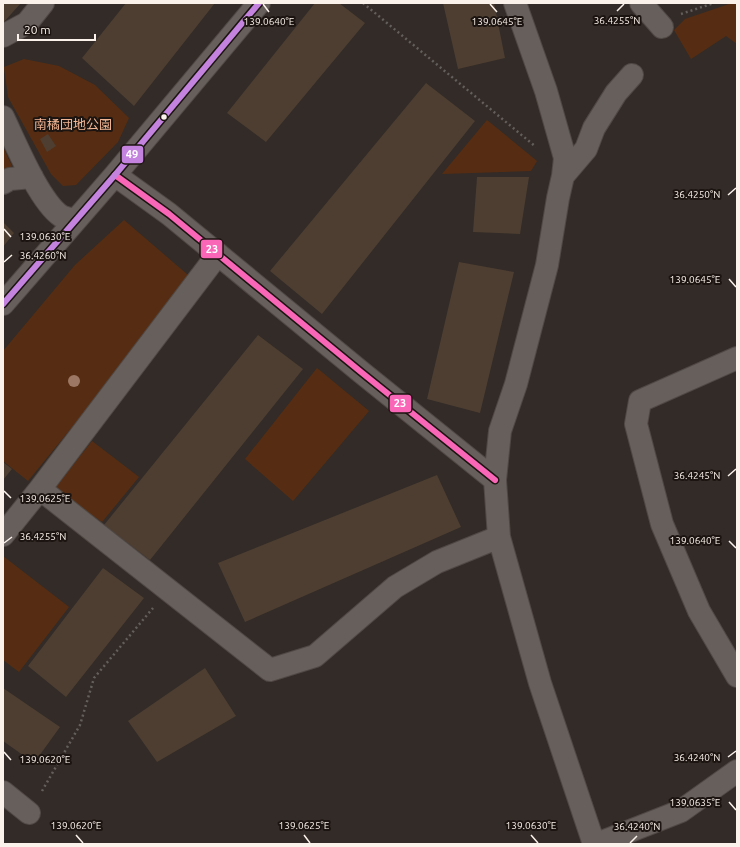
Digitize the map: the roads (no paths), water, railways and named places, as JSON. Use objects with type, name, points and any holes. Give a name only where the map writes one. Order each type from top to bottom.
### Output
[{"type":"street","points":[[3,36],[27,22],[43,3]]},
{"type":"street","points":[[3,304],[115,175],[259,3]]},
{"type":"street","points":[[515,3],[546,91],[565,158],[547,265],[516,384],[500,431],[495,480],[500,537],[540,683],[596,844],[681,811],[737,771]]},
{"type":"street","points":[[641,3],[662,27]]},
{"type":"street","points":[[563,176],[586,148],[594,128],[616,93],[632,75]]},
{"type":"street","points":[[3,117],[32,177],[50,206],[62,217],[76,220]]},
{"type":"street","points":[[115,175],[169,214],[495,480]]},
{"type":"street","points":[[3,183],[10,179],[32,177]]},
{"type":"street","points":[[3,535],[218,254]]},
{"type":"street","points":[[737,358],[640,401],[636,424],[662,524],[699,611],[737,676]]},
{"type":"street","points":[[40,488],[270,670],[315,656],[395,587],[437,562],[500,537]]},
{"type":"street","points":[[3,792],[29,813]]},
{"type":"park label","name":"南橘団地公園","points":[[73,124]]}]
